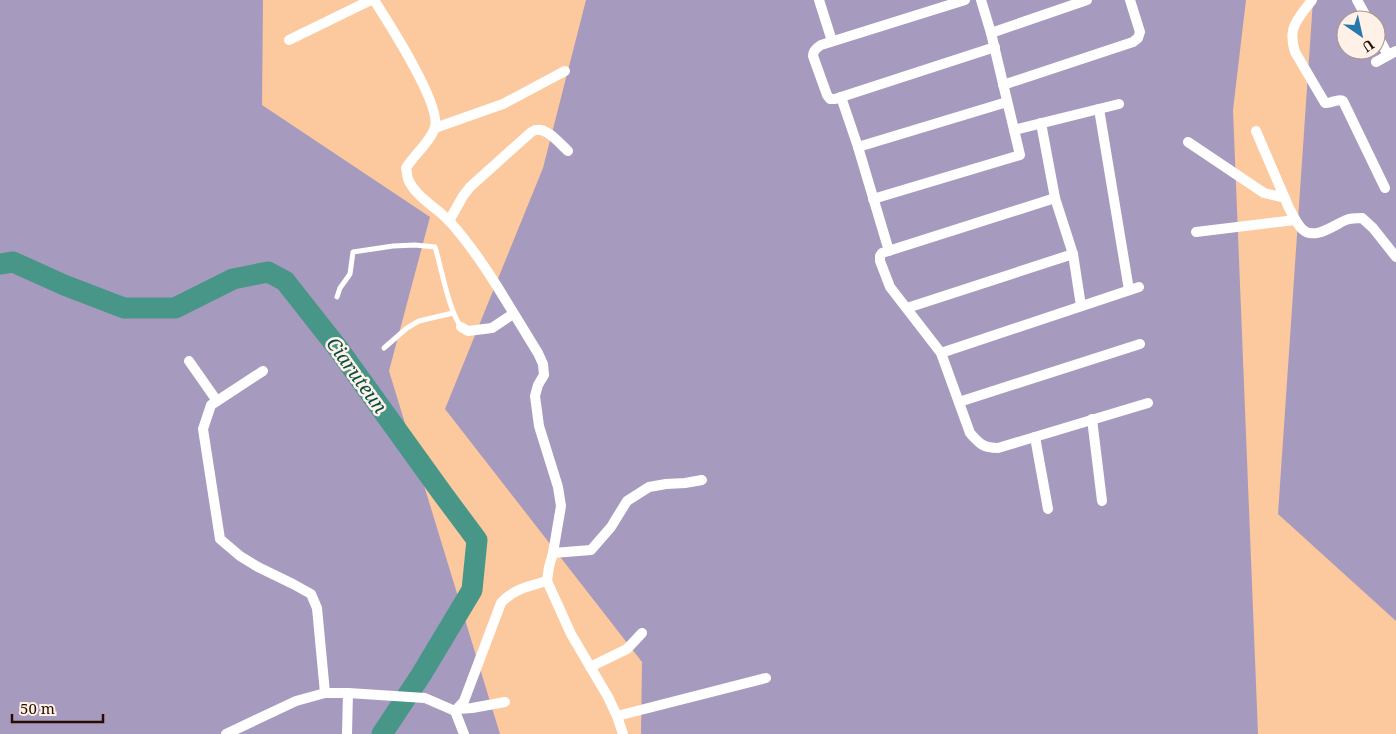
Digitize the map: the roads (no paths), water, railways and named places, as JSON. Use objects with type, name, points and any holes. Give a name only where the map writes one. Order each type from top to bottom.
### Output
[{"type":"street","points":[[289,40],[373,0],[403,46],[426,90],[436,118],[435,128],[406,168],[408,178],[416,192],[449,221],[467,244],[493,281],[543,364],[544,375],[535,396],[539,426],[558,487],[561,506],[549,567],[548,582],[571,634],[608,697],[623,734]]},
{"type":"street","points":[[819,0],[832,41]]},
{"type":"street","points":[[965,0],[832,41],[816,48],[812,56],[830,99],[835,99],[994,46]]},
{"type":"street","points":[[873,199],[1020,155],[1004,84],[981,0]]},
{"type":"street","points":[[991,33],[1088,0]]},
{"type":"street","points":[[1004,84],[1133,42],[1138,38],[1140,32],[1130,0]]},
{"type":"street","points":[[1312,0],[1299,15],[1292,30],[1292,44],[1295,52],[1325,103],[1343,101],[1385,188]]},
{"type":"street","points":[[1376,62],[1392,53]]},
{"type":"street","points":[[435,128],[503,104],[565,71]]},
{"type":"street","points":[[841,97],[889,251]]},
{"type":"street","points":[[858,147],[1007,102]]},
{"type":"street","points":[[1014,130],[1119,104]]},
{"type":"street","points":[[941,353],[1134,289],[1099,109]]},
{"type":"street","points":[[1041,123],[1056,198],[1073,254],[1081,306]]},
{"type":"street","points":[[449,221],[470,187],[535,130],[542,130],[548,133],[568,151]]},
{"type":"street","points":[[1256,131],[1295,220],[1303,230],[1313,233],[1320,232],[1347,220],[1362,218],[1373,228],[1396,257]]},
{"type":"street","points":[[1188,142],[1264,193],[1285,198]]},
{"type":"street","points":[[1056,198],[882,254],[880,261],[890,288],[941,353],[970,433],[988,448],[998,448],[1148,403]]},
{"type":"street","points":[[1196,232],[1295,220]]},
{"type":"street","points":[[907,308],[1073,254]]},
{"type":"street","points":[[461,327],[468,331],[492,328],[513,314]]},
{"type":"street","points":[[958,402],[1140,344]]},
{"type":"street","points":[[189,361],[217,401]]},
{"type":"street","points":[[263,371],[211,405],[203,429],[220,539],[240,556],[258,567],[311,594],[317,608],[325,693]]},
{"type":"street","points":[[1092,419],[1102,501]]},
{"type":"street","points":[[1034,436],[1048,509]]},
{"type":"street","points":[[553,553],[591,550],[611,526],[627,500],[649,488],[702,480]]},
{"type":"street","points":[[457,710],[464,701],[501,603],[514,592],[548,582]]},
{"type":"street","points":[[590,667],[627,649],[642,633]]},
{"type":"street","points":[[617,716],[766,678]]},
{"type":"street","points":[[226,734],[296,701],[325,693],[425,698],[457,710],[505,702]]},
{"type":"street","points":[[347,734],[348,693]]},
{"type":"street","points":[[457,710],[464,734]]},
{"type":"lane","points":[[338,297],[340,288],[350,274],[353,252],[415,244],[435,247],[453,313],[461,327]]},
{"type":"lane","points":[[384,348],[407,328],[419,321],[453,313]]},
{"type":"waterway","name":"Ciaruteun","points":[[0,264],[13,262],[64,285],[124,308],[175,308],[233,279],[268,272],[285,281],[337,347],[477,540],[472,590],[421,675],[382,734]]}]
